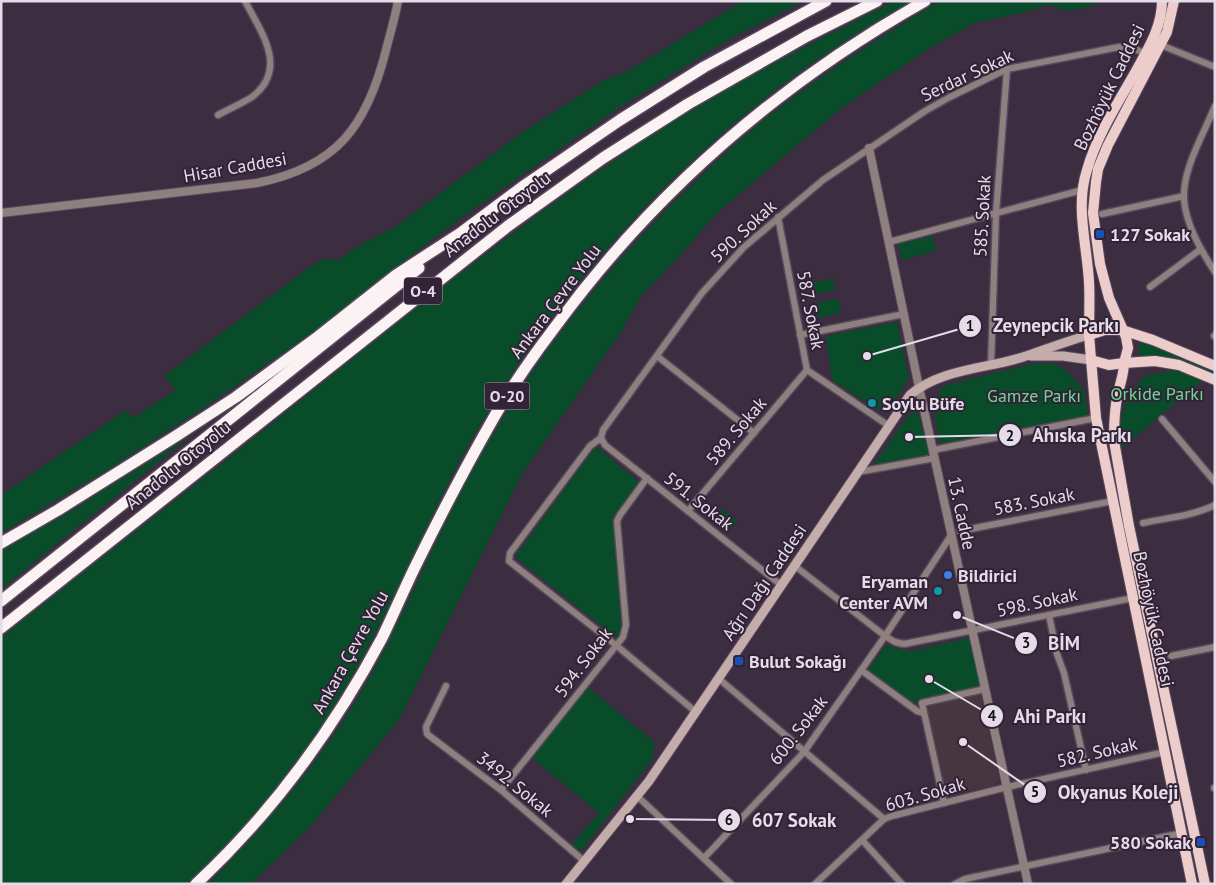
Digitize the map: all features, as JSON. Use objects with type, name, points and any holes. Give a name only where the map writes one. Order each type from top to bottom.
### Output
[{"type":"highway","points":[[1,543],[58,510],[236,397],[315,339],[396,275],[462,232],[576,150],[675,84],[826,1]]},
{"type":"highway","name":"Anadolu Otoyolu","points":[[1,628],[397,312],[516,220],[616,149],[694,99],[807,36],[877,1]]},
{"type":"highway","name":"Ankara Çevre Yolu","points":[[196,884],[253,826],[306,761],[324,734],[382,636],[464,470],[495,415],[528,363],[588,282],[665,197],[740,128],[823,65],[925,1]]},
{"type":"highway","name":"Anadolu Otoyolu","points":[[1,601],[462,232]]},
{"type":"main road","name":"Bozhöyük Caddesi","points":[[1089,336],[1089,282],[1083,224],[1082,190],[1086,170],[1096,144],[1146,54],[1158,24],[1162,1]]},
{"type":"main road","name":"Bozhöyük Caddesi","points":[[1122,330],[1109,298],[1100,264],[1093,213],[1098,169],[1108,144],[1161,45],[1170,23],[1174,1]]},
{"type":"main road","points":[[1215,366],[1153,340],[1122,330],[1105,330],[1089,336],[1092,360],[1109,365],[1155,361],[1179,365],[1215,380]]},
{"type":"main road","points":[[1122,330],[1128,348],[1124,363]]},
{"type":"main road","name":"Ağrı Dağı Caddesi","points":[[566,884],[637,796],[910,395],[928,382],[1026,356],[1060,343],[1089,336]]},
{"type":"main road","name":"Ağrı Dağı Caddesi","points":[[1026,356],[1063,356],[1092,360]]},
{"type":"main road","name":"Bozhöyük Caddesi","points":[[1092,360],[1096,418],[1192,884]]},
{"type":"main road","name":"Bozhöyük Caddesi","points":[[1124,363],[1124,374],[1117,396],[1114,441],[1129,526],[1205,884]]},
{"type":"street","points":[[218,115],[251,97],[262,88],[270,69],[269,49],[245,1]]},
{"type":"street","name":"Hisar Caddesi","points":[[1,213],[242,185],[278,178],[305,168],[340,142],[364,112],[378,79],[398,1]]},
{"type":"street","points":[[1161,45],[1215,67]]},
{"type":"street","name":"Serdar Sokak","points":[[869,148],[933,106],[1007,70],[1119,46],[1133,48],[1146,54]]},
{"type":"street","name":"585. Sokak","points":[[991,365],[996,213],[1007,70]]},
{"type":"street","points":[[1215,106],[1188,170],[1184,196],[1190,224],[1201,250],[1215,272]]},
{"type":"street","name":"590. Sokak","points":[[617,646],[509,561],[510,553],[590,446],[601,438],[603,430],[702,293],[720,272],[744,247],[778,217],[823,180],[869,148]]},
{"type":"street","name":"13. Cadde","points":[[869,148],[919,387],[1028,884]]},
{"type":"street","points":[[889,242],[1082,190]]},
{"type":"street","points":[[1102,214],[1184,196]]},
{"type":"street","name":"587. Sokak","points":[[778,217],[807,370],[889,426]]},
{"type":"street","points":[[1150,287],[1201,250]]},
{"type":"street","points":[[800,335],[904,314]]},
{"type":"street","points":[[657,356],[754,433]]},
{"type":"street","name":"589. Sokak","points":[[688,511],[807,370]]},
{"type":"street","points":[[858,472],[1096,418]]},
{"type":"street","points":[[1162,419],[1215,482]]},
{"type":"street","name":"591. Sokak","points":[[601,438],[606,445],[782,585]]},
{"type":"street","name":"594. Sokak","points":[[501,790],[623,637],[626,625],[617,520],[647,478]]},
{"type":"street","name":"583. Sokak","points":[[960,531],[1113,501]]},
{"type":"street","points":[[1143,523],[1215,505]]},
{"type":"street","name":"600. Sokak","points":[[704,858],[804,752],[885,636],[952,534]]},
{"type":"street","name":"598. Sokak","points":[[794,566],[885,636],[895,642],[908,644],[1133,598]]},
{"type":"street","points":[[1049,615],[1086,770]]},
{"type":"street","points":[[617,646],[696,712]]},
{"type":"street","points":[[1171,656],[1215,647]]},
{"type":"street","points":[[861,670],[917,711],[924,712]]},
{"type":"street","points":[[718,678],[884,819]]},
{"type":"street","name":"3492. Sokak","points":[[446,686],[425,732],[501,790],[584,861]]},
{"type":"street","points":[[944,803],[922,703],[985,689]]},
{"type":"street","name":"582. Sokak","points":[[1007,788],[1165,752]]},
{"type":"street","name":"603. Sokak","points":[[815,884],[884,819],[896,814],[1007,788]]},
{"type":"street","points":[[637,796],[731,884]]},
{"type":"street","points":[[955,884],[965,879],[1182,833]]},
{"type":"street","points":[[862,840],[902,884]]},
{"type":"shaded area","points":[[981,694],[999,779],[995,785],[946,796],[927,705]]},
{"type":"green space","points":[[743,1],[804,1],[724,42],[620,107],[468,213],[322,326],[202,409],[109,469],[1,533],[1,495],[126,410],[133,418],[176,390],[164,376],[314,264],[326,259],[339,260],[360,245],[395,227],[524,131],[606,79],[626,72]]},
{"type":"green space","points":[[895,1],[912,1],[842,43],[775,91],[711,143],[652,200],[596,262],[545,327],[498,395],[457,466],[386,613],[356,669],[315,735],[267,798],[215,857],[186,884],[1,884],[1,638],[449,282],[587,179],[697,107],[795,52]]},
{"type":"green space","points":[[940,1],[1103,1],[1089,7],[1067,11],[1050,5],[974,23],[927,50],[840,109],[716,214],[676,260],[641,296],[621,332],[522,474],[399,720],[310,827],[251,884],[208,884],[274,813],[333,737],[386,647],[452,510],[492,436],[544,355],[592,292],[672,204],[748,133],[829,72]]},
{"type":"green space","points":[[932,236],[936,251],[902,260],[898,244]]},
{"type":"green space","points":[[833,279],[835,290],[811,295],[809,283]]},
{"type":"green space","points":[[838,299],[841,313],[817,318],[814,303]]},
{"type":"green space","points":[[897,322],[909,377],[892,403],[882,409],[876,409],[832,380],[826,336]]},
{"type":"green space","points":[[1139,342],[1160,348],[1215,370],[1215,373],[1179,360],[1139,357]]},
{"type":"green space","name":"Gamze Parkı","points":[[1035,363],[1055,364],[1068,372],[1084,390],[1088,415],[940,444],[935,408],[943,386]]},
{"type":"green space","name":"Orkide Parkı","points":[[1175,370],[1189,373],[1202,381],[1121,449],[1120,425],[1124,408],[1136,386],[1145,376]]},
{"type":"green space","points":[[910,413],[917,413],[920,418],[929,455],[873,466]]},
{"type":"green space","points":[[193,434],[1,589],[1,551],[63,516]]},
{"type":"green space","points":[[596,446],[639,482],[612,518],[622,614],[618,639],[515,557]]},
{"type":"green space","points":[[722,508],[737,521],[728,532],[713,519]]},
{"type":"green space","points":[[971,637],[981,687],[913,703],[868,670],[886,645],[910,652]]},
{"type":"green space","points":[[588,687],[655,743],[652,760],[581,851],[571,845],[599,813],[531,757]]},
{"type":"place","name":"127 Sokak","points":[[1100,234]]},
{"type":"place","name":"Zeynepcik Parkı","points":[[867,356]]},
{"type":"place","name":"Soylu Büfe","points":[[872,403]]},
{"type":"place","name":"Ahıska Parkı","points":[[909,437]]},
{"type":"place","name":"Bildirici","points":[[948,575]]},
{"type":"place","name":"Eryaman Center AVM","points":[[938,591]]},
{"type":"place","name":"BİM","points":[[957,615]]},
{"type":"place","name":"Bulut Sokağı","points":[[739,661]]},
{"type":"place","name":"Ahi Parkı","points":[[929,679]]},
{"type":"place","name":"Okyanus Koleji","points":[[963,742]]},
{"type":"place","name":"607 Sokak","points":[[630,819]]},
{"type":"place","name":"580 Sokak","points":[[1201,842]]}]
